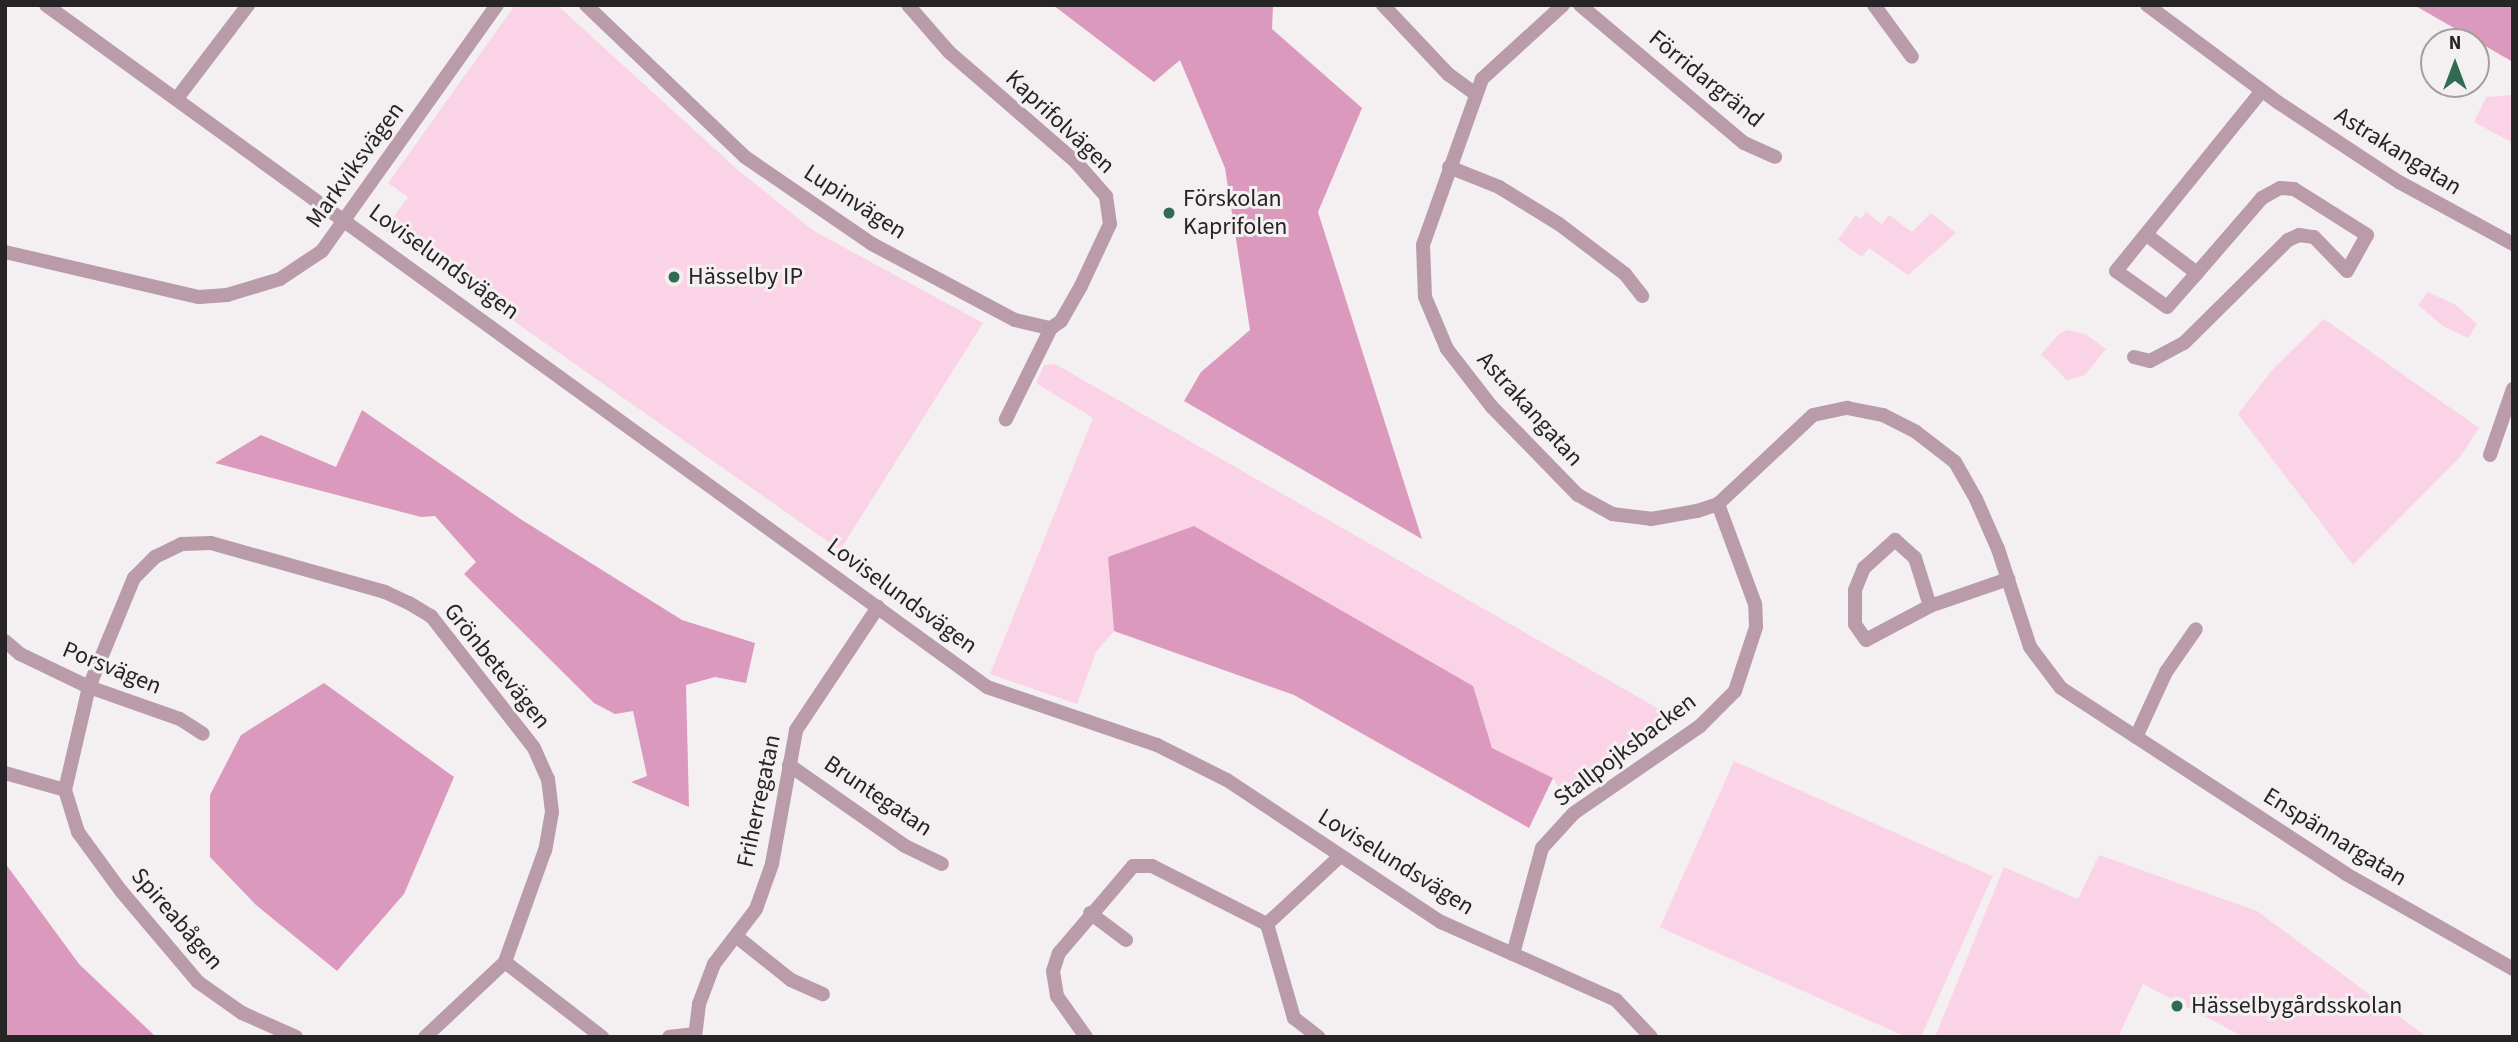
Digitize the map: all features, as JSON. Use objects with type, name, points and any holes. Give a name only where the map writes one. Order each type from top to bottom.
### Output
[{"type":"street","name":"Loviselundsvägen","points":[[46,5],[347,219],[987,687],[1157,746],[1227,780],[1339,857],[1441,922],[1616,1000],[1651,1037]]},
{"type":"street","points":[[178,97],[248,5]]},
{"type":"street","name":"Markviksvägen","points":[[5,252],[213,298],[280,279],[322,250],[347,219],[497,5]]},
{"type":"street","name":"Lupinvägen","points":[[586,5],[745,157],[872,244],[1015,320],[1051,328]]},
{"type":"street","name":"Kaprifolvägen","points":[[908,5],[949,52],[1076,162],[1106,196],[1110,224],[1081,286],[1060,321],[1051,328]]},
{"type":"street","points":[[1383,5],[1448,74],[1475,93]]},
{"type":"street","name":"Astrakangatan","points":[[1563,5],[1497,61],[1475,93],[1423,245],[1425,297],[1447,349],[1492,407],[1578,495],[1612,514],[1651,519],[1718,504]]},
{"type":"street","name":"Förridargränd","points":[[1580,5],[1744,143],[1775,157]]},
{"type":"street","points":[[1874,5],[1912,57]]},
{"type":"street","name":"Astrakangatan","points":[[2147,5],[2262,91],[2399,182],[2513,244]]},
{"type":"street","points":[[2134,357],[2150,360],[2184,343],[2288,240],[2299,235],[2314,237],[2347,271],[2367,235],[2294,189],[2280,188],[2262,198],[2167,307],[2116,271],[2148,236],[2262,91]]},
{"type":"street","points":[[1449,167],[1499,187],[1559,224],[1625,274],[1642,296]]},
{"type":"street","points":[[2148,236],[2197,273]]},
{"type":"street","points":[[1006,419],[1051,328]]},
{"type":"street","points":[[2490,455],[2513,389]]},
{"type":"street","name":"Enspännargatan","points":[[1718,504],[1813,415],[1847,408],[1882,415],[1916,432],[1955,462],[1982,512],[2030,647],[2061,688],[2346,874],[2513,969]]},
{"type":"street","name":"Stallpojksbacken","points":[[1513,954],[1542,848],[1574,813],[1700,726],[1735,691],[1756,627],[1755,604],[1718,504]]},
{"type":"street","points":[[1930,606],[1915,558],[1895,540],[1864,568],[1855,590],[1855,624],[1866,640],[1930,606],[2008,579]]},
{"type":"street","name":"Grönbetevägen","points":[[89,687],[134,578],[155,556],[181,544],[211,544],[385,592],[431,617],[534,748],[548,779],[552,813],[545,850],[505,962]]},
{"type":"street","name":"Friherregatan","points":[[695,1035],[699,1004],[714,964],[737,937],[755,909],[772,864],[796,730],[878,607]]},
{"type":"street","points":[[2136,737],[2166,672],[2196,629]]},
{"type":"street","name":"Porsvägen","points":[[5,641],[20,653],[89,687],[180,719],[203,734]]},
{"type":"street","points":[[5,773],[65,790],[89,687]]},
{"type":"street","name":"Bruntegatan","points":[[789,765],[905,846],[943,864]]},
{"type":"street","name":"Spireabågen","points":[[65,790],[78,832],[121,891],[198,982],[242,1013],[296,1037]]},
{"type":"street","points":[[1267,925],[1339,857]]},
{"type":"street","points":[[1086,1037],[1057,996],[1053,971],[1059,953],[1090,913],[1133,866],[1153,866],[1267,925],[1294,1018],[1318,1037]]},
{"type":"street","points":[[1090,913],[1126,940]]},
{"type":"street","points":[[737,937],[791,980],[823,994]]},
{"type":"street","points":[[425,1037],[505,962],[603,1037]]},
{"type":"street","points":[[669,1037],[695,1035]]},
{"type":"shaded area","name":"Hässelby IP","points":[[515,5],[557,5],[738,170],[814,231],[983,323],[840,550],[384,230],[408,197],[388,183]]},
{"type":"shaded area","points":[[1053,5],[1273,5],[1272,29],[1362,108],[1318,212],[1422,539],[1184,401],[1201,372],[1250,330],[1225,168],[1180,60],[1154,82]]},
{"type":"shaded area","points":[[2414,5],[2513,5],[2513,62],[2490,49],[2490,28],[2454,28]]},
{"type":"shaded area","points":[[2513,95],[2513,143],[2474,122],[2486,98]]},
{"type":"shaded area","points":[[1866,212],[1882,224],[1889,215],[1912,232],[1931,213],[1956,233],[1908,275],[1869,248],[1862,257],[1838,240],[1856,215],[1861,219]]},
{"type":"shaded area","points":[[2428,292],[2456,305],[2477,324],[2468,338],[2443,326],[2418,305]]},
{"type":"shaded area","points":[[2324,319],[2479,428],[2460,457],[2353,565],[2238,414],[2273,369]]},
{"type":"shaded area","points":[[2068,330],[2085,334],[2106,349],[2085,375],[2067,380],[2041,354],[2060,333]]},
{"type":"shaded area","points":[[1055,364],[1680,721],[1567,803],[1553,778],[1492,748],[1472,686],[1108,557],[1114,631],[1096,652],[1077,704],[990,674],[1093,418],[1036,383],[1044,365]]},
{"type":"shaded area","points":[[362,410],[522,520],[682,620],[755,643],[746,683],[715,677],[686,685],[689,807],[631,782],[647,776],[633,711],[615,714],[594,703],[464,574],[476,562],[435,516],[421,517],[215,463],[261,435],[336,467]]},
{"type":"shaded area","points":[[1194,526],[1473,686],[1492,748],[1553,778],[1529,828],[1294,695],[1114,631],[1108,557]]},
{"type":"shaded area","points":[[324,683],[454,777],[404,894],[337,971],[256,905],[210,857],[210,795],[241,735]]},
{"type":"shaded area","points":[[1734,761],[1993,876],[1921,1037],[1906,1037],[1660,927]]},
{"type":"shaded area","points":[[2099,855],[2257,911],[2427,1037],[2244,1037],[2143,984],[2118,1037],[1935,1037],[2004,867],[2078,899]]},
{"type":"shaded area","points":[[5,863],[79,964],[156,1037],[5,1037]]},
{"type":"place","name":"Förskolan Kaprifolen","points":[[1169,213]]},
{"type":"place","name":"Hässelby IP","points":[[674,277]]},
{"type":"place","name":"Hässelbygårdsskolan","points":[[2177,1006]]}]
